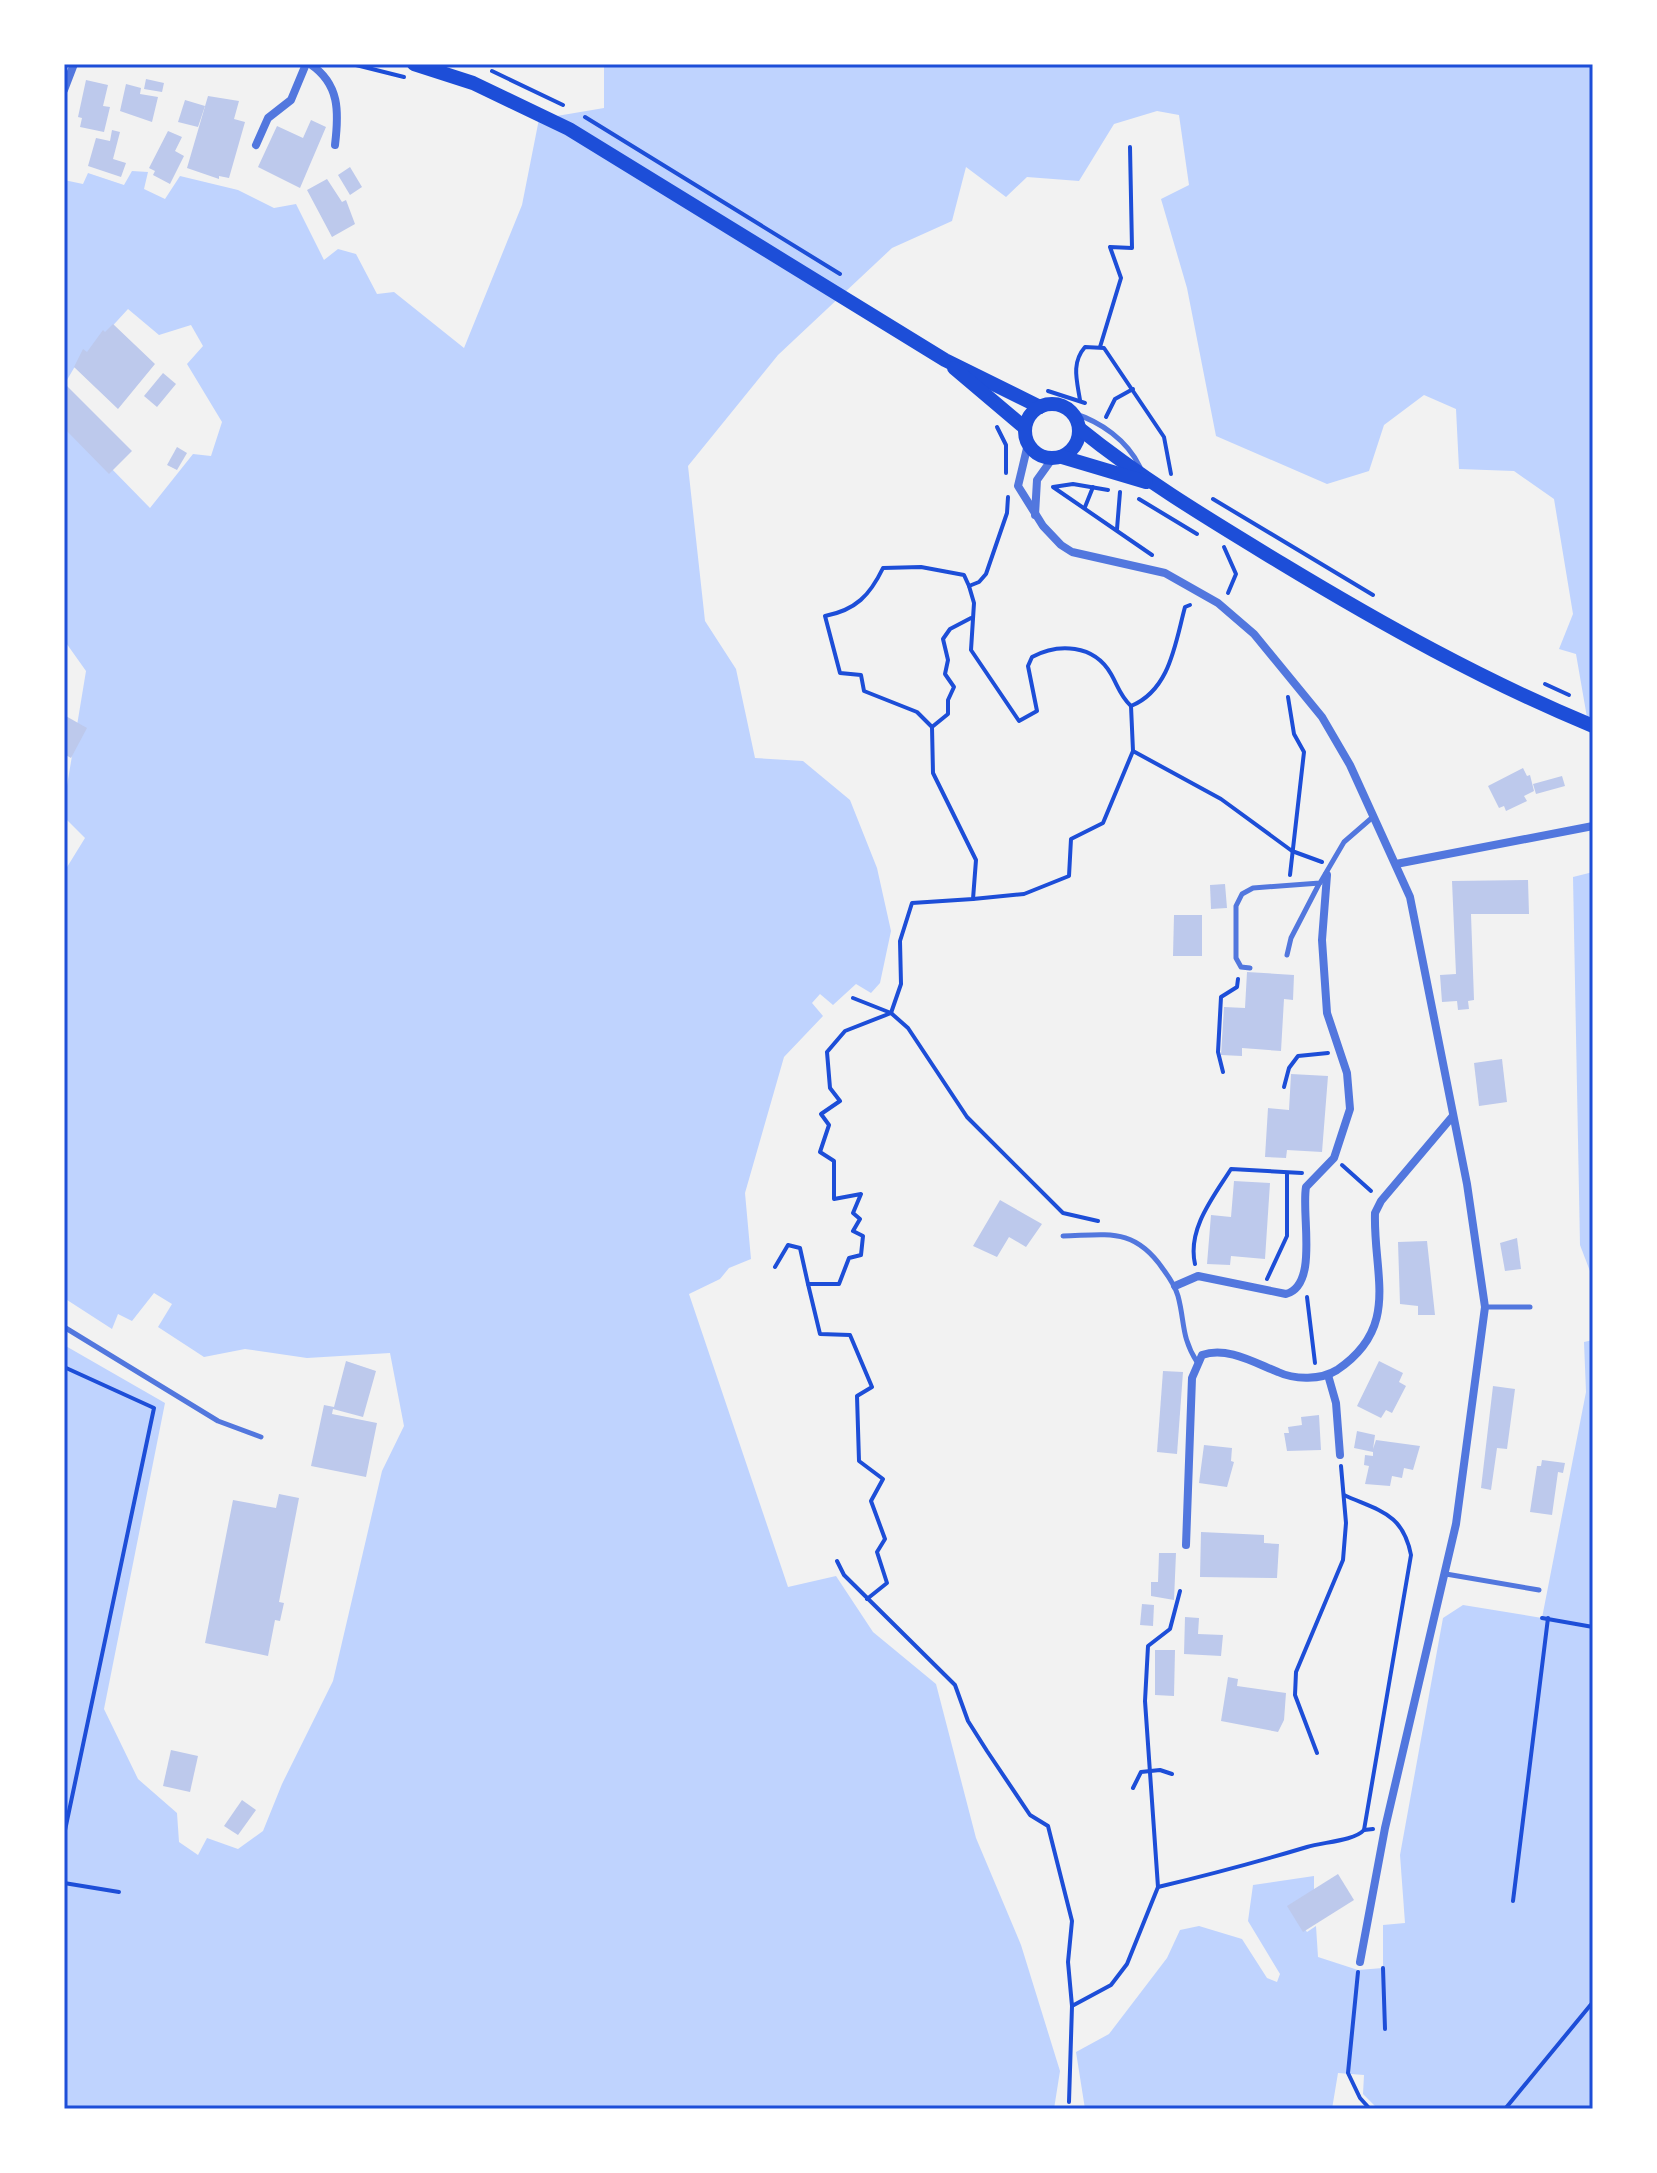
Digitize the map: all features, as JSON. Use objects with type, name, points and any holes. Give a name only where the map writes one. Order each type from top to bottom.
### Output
[{"type":"main road","points":[[413,72],[473,83],[569,129],[945,360],[1040,407]]},
{"type":"main road","points":[[945,360],[1025,428]]},
{"type":"main road","points":[[1057,458],[1076,446],[1080,429],[1076,406],[1040,407],[1033,412],[1025,428],[1028,444],[1038,454],[1148,482]]},
{"type":"main road","points":[[1080,429],[1148,482],[1388,626],[1504,686],[1593,726]]},
{"type":"street","points":[[64,90],[74,64]]},
{"type":"street","points":[[256,145],[268,118],[291,100],[308,64],[329,78],[333,87],[337,103],[335,145]]},
{"type":"street","points":[[1028,444],[1018,486],[1035,516],[1054,539],[1072,552],[1165,573],[1218,603],[1282,664],[1322,717],[1374,815],[1410,897],[1474,1224],[1485,1307],[1465,1465],[1446,1574],[1385,1828],[1359,1966]]},
{"type":"street","points":[[1035,516],[1037,480],[1057,458]]},
{"type":"street","points":[[1396,864],[1593,826]]},
{"type":"street","points":[[1175,1286],[1198,1276],[1286,1294],[1299,1287],[1306,1271],[1304,1195],[1310,1178],[1334,1158],[1350,1109],[1347,1073],[1327,1013],[1323,964],[1330,871]]},
{"type":"street","points":[[1186,1545],[1192,1378],[1197,1362],[1202,1355],[1221,1352],[1285,1375],[1325,1376],[1361,1351],[1374,1330],[1381,1301],[1375,1222],[1381,1201],[1452,1117]]},
{"type":"street","points":[[1325,1376],[1336,1403],[1340,1455]]},
{"type":"lane","points":[[1076,406],[1126,445],[1148,482]]},
{"type":"lane","points":[[1287,955],[1291,938],[1344,842],[1374,815]]},
{"type":"lane","points":[[1250,968],[1241,967],[1236,958],[1238,898],[1253,888],[1320,883]]},
{"type":"lane","points":[[1063,1236],[1120,1235],[1146,1247],[1175,1286],[1184,1342],[1197,1362]]},
{"type":"lane","points":[[1485,1307],[1530,1307]]},
{"type":"lane","points":[[64,1327],[218,1421],[261,1437]]},
{"type":"lane","points":[[1446,1574],[1539,1590]]},
{"type":"path","points":[[352,64],[413,72]]},
{"type":"path","points":[[1100,347],[1121,278],[1110,247],[1132,248],[1130,147]]},
{"type":"path","points":[[1076,406],[1078,355],[1085,347],[1100,347]]},
{"type":"path","points":[[1100,347],[1133,389],[1164,437],[1171,476]]},
{"type":"path","points":[[1106,417],[1115,399],[1133,389]]},
{"type":"path","points":[[969,586],[979,582],[986,574],[1007,513],[1006,445],[996,425]]},
{"type":"path","points":[[1158,466],[1184,482]]},
{"type":"path","points":[[1138,498],[1073,484],[1053,487],[1142,546],[1165,573]]},
{"type":"path","points":[[1085,508],[1093,487]]},
{"type":"path","points":[[1117,529],[1120,492]]},
{"type":"path","points":[[1210,497],[1374,596]]},
{"type":"path","points":[[1131,706],[1145,700],[1159,686],[1185,607],[1191,605],[1207,614],[1236,579],[1232,561],[1219,539]]},
{"type":"path","points":[[808,1284],[839,1284],[849,1258],[861,1255],[863,1236],[853,1231],[860,1219],[853,1213],[861,1194],[834,1199],[834,1161],[820,1152],[829,1125],[821,1114],[840,1101],[830,1088],[827,1052],[845,1031],[891,1013],[901,984],[900,941],[912,903],[973,899],[1024,894],[1069,876],[1071,839],[1103,823],[1133,751],[1131,706],[1101,662],[1084,651],[1061,646],[1032,657],[1028,666],[1037,711],[1019,721],[971,650],[974,603],[964,575],[921,567],[883,568],[870,595],[842,613],[825,616],[840,673],[861,675],[864,691],[917,712],[932,727],[933,773],[976,860],[973,899]]},
{"type":"path","points":[[932,727],[948,714],[948,700],[954,687],[945,674],[948,660],[943,639],[950,629],[971,618]]},
{"type":"path","points":[[1536,680],[1580,700]]},
{"type":"path","points":[[1288,697],[1294,734],[1304,752],[1290,885]]},
{"type":"path","points":[[1133,751],[1221,799],[1292,851],[1330,871]]},
{"type":"path","points":[[1223,1072],[1218,1052],[1221,997],[1237,987],[1241,967]]},
{"type":"path","points":[[853,998],[891,1013],[908,1028],[967,1117],[1063,1213],[1104,1222],[1120,1235]]},
{"type":"path","points":[[1284,1087],[1289,1068],[1298,1056],[1327,1054],[1337,1048]]},
{"type":"path","points":[[1334,1158],[1381,1201]]},
{"type":"path","points":[[1198,1276],[1194,1258],[1197,1231],[1208,1205],[1231,1169],[1303,1173],[1310,1178]]},
{"type":"path","points":[[1266,1289],[1268,1271],[1278,1260],[1287,1236],[1287,1172]]},
{"type":"path","points":[[775,1267],[788,1245],[800,1248],[820,1334],[850,1335],[872,1387],[857,1396],[857,1448],[859,1461],[883,1479],[871,1501],[885,1539],[877,1552],[887,1583],[867,1599]]},
{"type":"path","points":[[1299,1287],[1311,1307],[1311,1343],[1325,1376]]},
{"type":"path","points":[[64,1367],[154,1408],[64,1835]]},
{"type":"path","points":[[1317,1753],[1295,1695],[1296,1672],[1343,1560],[1344,1495],[1340,1455]]},
{"type":"path","points":[[1158,1887],[1254,1865],[1347,1836],[1358,1836],[1364,1830],[1411,1555],[1408,1540],[1398,1521],[1344,1495]]},
{"type":"path","points":[[837,1561],[844,1575],[955,1685],[968,1721],[987,1751],[1030,1815],[1048,1826],[1065,1883],[1065,1899],[1072,1921],[1068,1962],[1072,2006],[1069,2102]]},
{"type":"path","points":[[1072,2006],[1111,1985],[1127,1964],[1158,1887],[1145,1701],[1148,1646],[1170,1629],[1180,1591]]},
{"type":"path","points":[[1513,1901],[1545,1618],[1593,1627]]},
{"type":"path","points":[[1133,1788],[1141,1772],[1160,1770],[1172,1774]]},
{"type":"path","points":[[1364,1830],[1385,1828]]},
{"type":"path","points":[[64,1883],[119,1892]]},
{"type":"path","points":[[1359,1966],[1348,2073],[1360,2098],[1370,2109]]},
{"type":"path","points":[[1383,1968],[1385,2029]]},
{"type":"path","points":[[1505,2109],[1593,2002]]},
{"type":"water","points":[[604,64],[1593,64],[1593,752],[1576,654],[1559,649],[1573,614],[1554,499],[1514,471],[1459,469],[1456,409],[1424,395],[1384,425],[1369,471],[1327,484],[1216,436],[1187,288],[1161,199],[1189,185],[1179,115],[1157,111],[1114,124],[1079,181],[1027,177],[1006,197],[966,167],[952,221],[892,248],[778,355],[688,466],[705,621],[736,669],[755,758],[803,761],[850,800],[877,868],[891,931],[880,983],[871,993],[856,984],[833,1005],[820,994],[812,1003],[823,1016],[784,1057],[745,1193],[751,1259],[729,1268],[720,1279],[689,1294],[788,1587],[836,1576],[873,1632],[936,1684],[976,1838],[1021,1945],[1060,2071],[1054,2109],[64,2109],[64,1345],[165,1403],[104,1709],[138,1779],[177,1813],[179,1842],[198,1855],[207,1838],[238,1849],[263,1831],[282,1784],[333,1681],[382,1471],[404,1426],[390,1353],[307,1358],[245,1349],[204,1357],[158,1327],[172,1304],[154,1293],[132,1321],[118,1314],[112,1329],[64,1298],[64,872],[85,838],[64,817],[64,804],[86,671],[64,640],[64,420],[150,508],[193,454],[211,456],[222,422],[187,364],[203,346],[191,325],[159,335],[128,309],[74,368],[64,385],[64,180],[83,184],[88,173],[124,185],[132,171],[148,172],[144,189],[165,199],[180,176],[238,190],[274,208],[296,204],[324,260],[338,249],[356,254],[377,294],[394,292],[464,348],[522,205],[539,119],[604,108]]},
{"type":"water","points":[[1593,872],[1593,1279],[1580,1245],[1573,877]]},
{"type":"water","points":[[1593,1340],[1593,2109],[1378,2109],[1363,2094],[1364,2075],[1338,2073],[1332,2109],[1085,2109],[1076,2052],[1109,2034],[1167,1958],[1180,1930],[1199,1926],[1242,1939],[1267,1978],[1277,1982],[1280,1974],[1248,1921],[1253,1885],[1314,1876],[1314,1890],[1290,1907],[1307,1932],[1316,1926],[1318,1957],[1358,1970],[1383,1968],[1383,1925],[1405,1923],[1400,1855],[1443,1618],[1463,1605],[1542,1618],[1586,1392],[1584,1342]]},
{"type":"building","points":[[146,79],[164,83],[162,92],[144,89]]},
{"type":"building","points":[[86,80],[108,85],[103,106],[110,107],[104,132],[80,127],[82,118],[78,117]]},
{"type":"building","points":[[126,84],[141,88],[140,94],[158,97],[152,122],[120,111]]},
{"type":"building","points":[[208,96],[239,101],[234,119],[245,122],[229,178],[219,176],[219,179],[187,168]]},
{"type":"building","points":[[185,100],[205,106],[198,127],[178,122]]},
{"type":"building","points":[[311,120],[326,127],[300,188],[258,167],[277,126],[303,138]]},
{"type":"building","points":[[112,130],[120,132],[113,159],[126,163],[121,177],[88,166],[96,138],[110,141]]},
{"type":"building","points":[[168,131],[182,137],[175,151],[184,156],[170,184],[153,175],[155,171],[149,168]]},
{"type":"building","points":[[350,167],[362,187],[350,195],[338,175]]},
{"type":"building","points":[[327,179],[342,202],[346,200],[355,224],[332,237],[307,190]]},
{"type":"building","points":[[113,324],[155,364],[118,409],[74,367],[83,349],[87,352],[103,330],[105,332]]},
{"type":"building","points":[[163,373],[176,384],[157,407],[144,396]]},
{"type":"building","points":[[67,386],[132,451],[109,474],[64,428]]},
{"type":"building","points":[[177,447],[187,453],[177,470],[167,465]]},
{"type":"building","points":[[64,715],[87,728],[71,758],[64,754]]},
{"type":"building","points":[[1523,768],[1527,776],[1530,775],[1534,791],[1524,796],[1527,801],[1506,811],[1504,806],[1499,808],[1488,786]]},
{"type":"building","points":[[1562,776],[1565,786],[1536,794],[1533,784]]},
{"type":"building","points":[[1528,880],[1529,914],[1471,914],[1474,1000],[1468,1001],[1469,1009],[1458,1010],[1457,1001],[1442,1002],[1440,975],[1456,974],[1452,881]]},
{"type":"building","points":[[1225,884],[1227,908],[1211,909],[1210,885]]},
{"type":"building","points":[[1174,915],[1202,915],[1202,956],[1173,956]]},
{"type":"building","points":[[1247,972],[1294,975],[1293,1000],[1284,999],[1281,1051],[1242,1048],[1242,1056],[1221,1055],[1224,1007],[1245,1008]]},
{"type":"building","points":[[1502,1059],[1507,1102],[1479,1106],[1474,1063]]},
{"type":"building","points":[[1291,1074],[1328,1076],[1322,1152],[1287,1150],[1286,1158],[1265,1157],[1268,1108],[1289,1110]]},
{"type":"building","points":[[1234,1181],[1270,1183],[1265,1259],[1231,1256],[1230,1265],[1207,1264],[1211,1215],[1231,1217]]},
{"type":"building","points":[[1000,1200],[1042,1224],[1026,1247],[1009,1237],[997,1257],[973,1246]]},
{"type":"building","points":[[1517,1238],[1521,1269],[1505,1271],[1500,1243]]},
{"type":"building","points":[[1427,1241],[1435,1315],[1418,1315],[1418,1306],[1400,1304],[1398,1242]]},
{"type":"building","points":[[346,1361],[376,1371],[363,1417],[333,1409],[332,1414],[377,1423],[366,1477],[311,1466],[324,1405],[334,1407]]},
{"type":"building","points":[[1379,1361],[1403,1373],[1399,1382],[1406,1386],[1392,1413],[1386,1410],[1381,1418],[1357,1406]]},
{"type":"building","points":[[1163,1371],[1183,1372],[1177,1454],[1157,1452]]},
{"type":"building","points":[[1493,1386],[1515,1389],[1507,1449],[1497,1448],[1491,1490],[1481,1488]]},
{"type":"building","points":[[1319,1415],[1321,1450],[1287,1451],[1284,1433],[1289,1433],[1288,1427],[1302,1425],[1301,1417]]},
{"type":"building","points":[[1357,1431],[1375,1435],[1373,1449],[1376,1440],[1420,1446],[1413,1470],[1404,1468],[1402,1478],[1392,1476],[1390,1486],[1365,1484],[1369,1466],[1364,1465],[1365,1455],[1373,1456],[1373,1452],[1354,1448]]},
{"type":"building","points":[[1204,1445],[1232,1448],[1231,1461],[1234,1462],[1227,1487],[1199,1483]]},
{"type":"building","points":[[1542,1460],[1565,1463],[1563,1473],[1558,1472],[1552,1515],[1530,1512],[1537,1466],[1541,1466]]},
{"type":"building","points":[[279,1494],[299,1498],[279,1602],[284,1603],[280,1621],[275,1620],[268,1656],[205,1643],[233,1500],[276,1508]]},
{"type":"building","points":[[1201,1532],[1264,1535],[1264,1543],[1279,1544],[1277,1578],[1200,1577]]},
{"type":"building","points":[[1159,1553],[1176,1553],[1174,1600],[1151,1596],[1151,1582],[1158,1582]]},
{"type":"building","points":[[1142,1604],[1154,1605],[1153,1626],[1140,1625]]},
{"type":"building","points":[[1185,1617],[1199,1618],[1198,1634],[1223,1635],[1221,1656],[1184,1654]]},
{"type":"building","points":[[1155,1650],[1175,1650],[1174,1696],[1155,1695]]},
{"type":"building","points":[[1228,1677],[1238,1679],[1237,1686],[1286,1693],[1284,1720],[1278,1732],[1221,1721]]},
{"type":"building","points":[[171,1750],[198,1756],[190,1792],[163,1786]]},
{"type":"building","points":[[242,1800],[256,1810],[238,1835],[224,1826]]},
{"type":"building","points":[[1338,1874],[1354,1900],[1303,1932],[1287,1906]]}]
